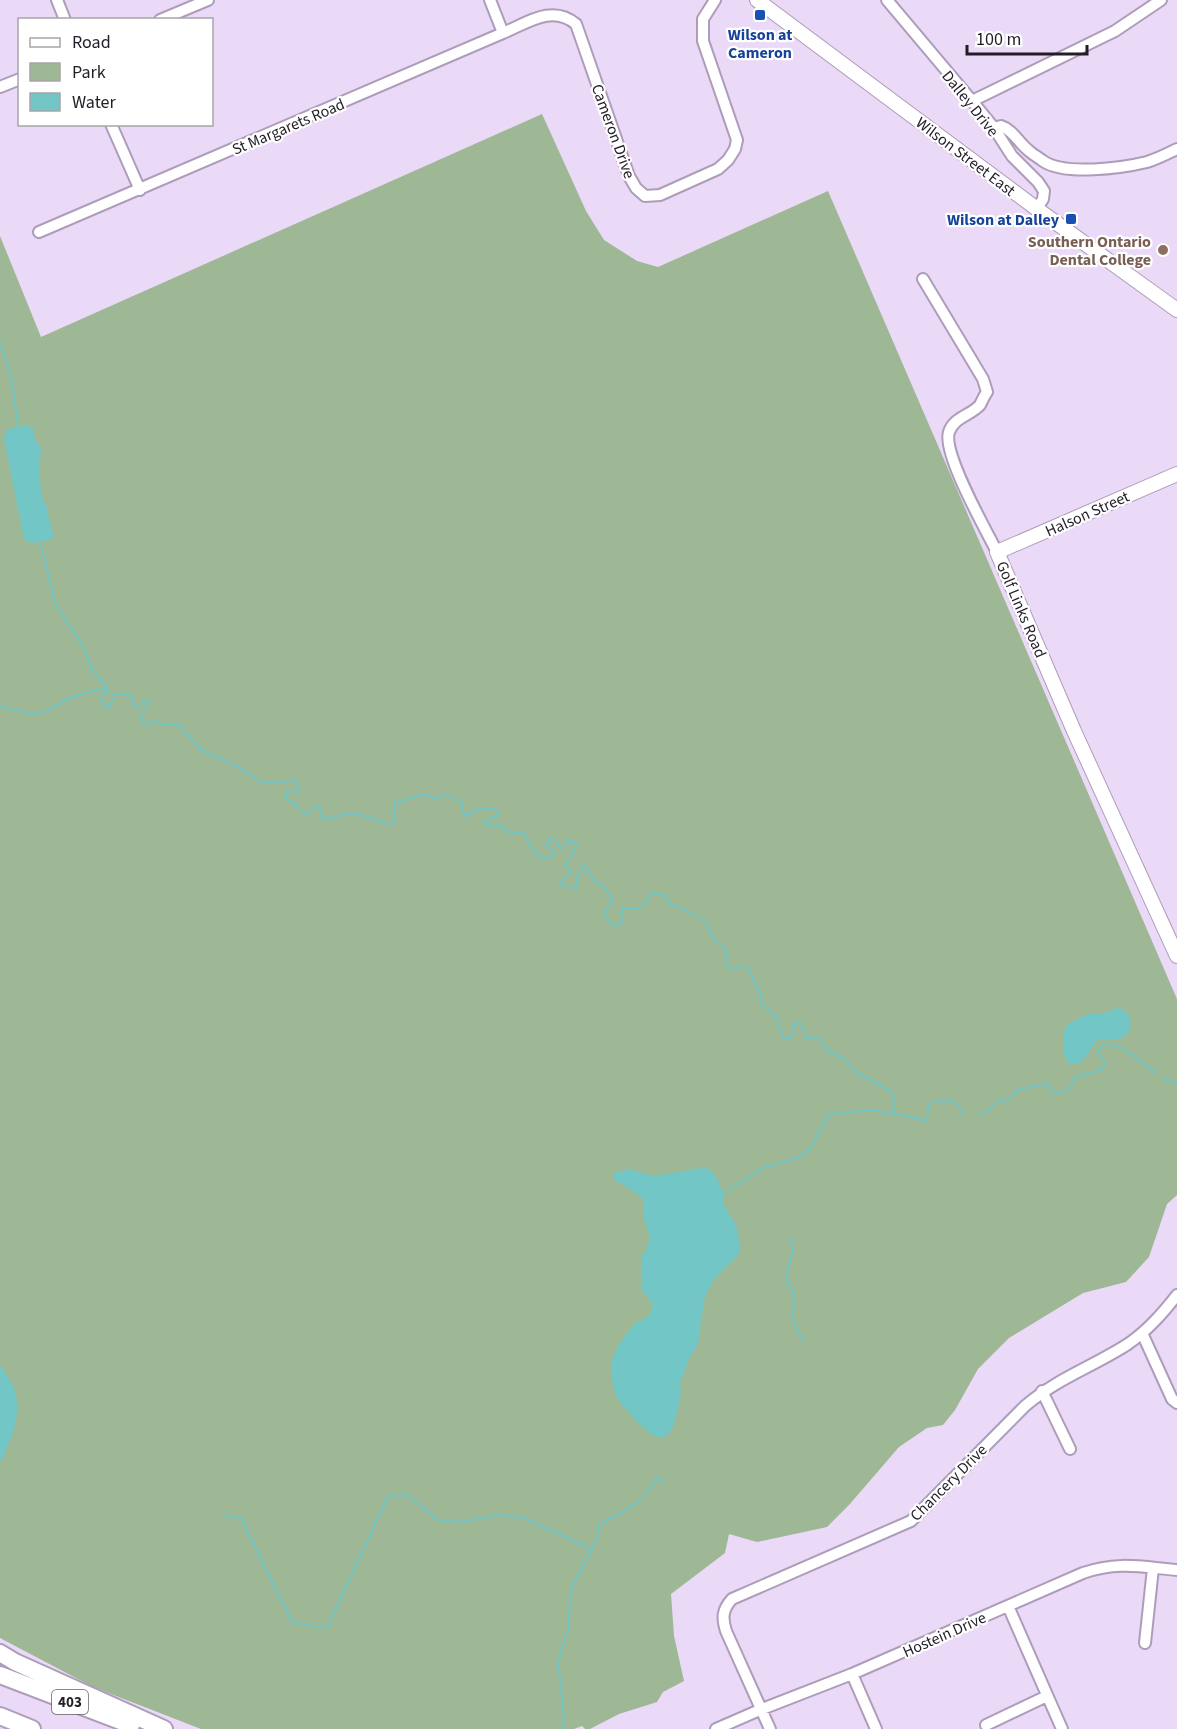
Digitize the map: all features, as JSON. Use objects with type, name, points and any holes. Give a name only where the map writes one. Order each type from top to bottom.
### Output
[{"type":"highway","points":[[0,1653],[15,1662],[164,1729]]},
{"type":"highway","name":"403","points":[[0,1675],[140,1729]]},
{"type":"highway","name":"403","points":[[0,1716],[32,1729]]},
{"type":"main road","name":"Wilson Street East","points":[[756,0],[1177,310]]},
{"type":"main road","name":"Halson Street","points":[[997,552],[1177,474]]},
{"type":"main road","name":"Golf Links Road","points":[[997,552],[1078,740],[1176,952]]},
{"type":"street","points":[[57,0],[64,18]]},
{"type":"street","points":[[165,18],[208,0]]},
{"type":"street","points":[[490,0],[503,33]]},
{"type":"street","name":"Cameron Drive","points":[[503,33],[540,17],[555,14],[568,17],[576,24],[629,176],[636,188],[645,196],[660,195],[718,169],[735,149],[737,140],[703,41],[703,19],[715,0]]},
{"type":"street","name":"Dalley Drive","points":[[887,0],[994,128],[1012,156],[1038,182],[1044,191],[1037,209]]},
{"type":"street","points":[[972,101],[1115,31],[1161,0]]},
{"type":"street","name":"St Margarets Road","points":[[39,232],[503,33]]},
{"type":"street","points":[[0,87],[18,80]]},
{"type":"street","points":[[112,126],[140,190]]},
{"type":"street","points":[[994,128],[1001,126],[1008,128],[1028,150],[1046,163],[1060,167],[1083,169],[1124,166],[1149,161],[1177,149]]},
{"type":"street","name":"Golf Links Road","points":[[924,279],[983,379],[987,392],[974,410],[955,420],[949,431],[947,442],[956,468],[997,552]]},
{"type":"street","name":"Chancery Drive","points":[[770,1729],[723,1621],[724,1608],[732,1599],[911,1521],[1042,1391],[1127,1345],[1156,1321],[1177,1295]]},
{"type":"street","points":[[1142,1333],[1172,1399],[1177,1403]]},
{"type":"street","points":[[1042,1391],[1070,1449]]},
{"type":"street","name":"Hostein Drive","points":[[716,1729],[852,1674],[1103,1566],[1122,1565],[1177,1570]]},
{"type":"street","points":[[1145,1643],[1153,1568]]},
{"type":"street","points":[[1008,1606],[1062,1729]]},
{"type":"street","points":[[852,1674],[876,1729]]},
{"type":"street","points":[[986,1725],[1047,1696]]},
{"type":"green space","points":[[542,114],[586,211],[604,240],[637,261],[658,267],[828,191],[1177,999],[1177,1195],[1167,1204],[1149,1257],[1126,1282],[1083,1293],[1009,1338],[978,1369],[955,1410],[943,1425],[927,1428],[899,1447],[827,1527],[757,1542],[729,1534],[725,1553],[671,1594],[674,1636],[684,1681],[663,1692],[657,1702],[619,1714],[590,1729],[582,1726],[574,1729],[201,1729],[93,1687],[0,1638],[0,236],[41,337]]},
{"type":"water","points":[[26,425],[33,429],[36,442],[41,447],[39,476],[42,497],[54,539],[31,543],[24,539],[4,439],[8,429]]},
{"type":"water","points":[[1116,1008],[1124,1010],[1130,1019],[1127,1035],[1119,1039],[1098,1040],[1082,1061],[1074,1064],[1068,1063],[1063,1051],[1064,1032],[1068,1024],[1088,1014],[1103,1014]]},
{"type":"water","points":[[702,1168],[709,1169],[716,1176],[723,1193],[723,1203],[737,1227],[739,1254],[713,1280],[704,1299],[698,1344],[690,1357],[680,1383],[679,1405],[673,1427],[667,1436],[658,1437],[645,1429],[623,1406],[617,1398],[612,1380],[611,1366],[615,1351],[636,1322],[648,1316],[653,1304],[641,1289],[642,1255],[647,1249],[650,1237],[643,1215],[643,1199],[615,1181],[613,1173],[629,1169],[654,1176]]},
{"type":"water","points":[[0,1365],[13,1386],[17,1416],[0,1463]]},
{"type":"waterway","points":[[0,343],[11,374],[18,426]]},
{"type":"waterway","points":[[40,542],[56,605],[84,648],[91,668],[107,687]]},
{"type":"waterway","points":[[107,687],[109,691],[100,697],[106,708],[109,708],[115,694],[129,694],[132,697],[132,707],[138,707],[148,700],[149,704],[140,716],[144,723],[157,721],[164,725],[179,724],[200,749],[242,769],[262,783],[295,780],[299,785],[299,792],[287,791],[285,795],[305,815],[317,805],[322,819],[354,813],[390,824],[395,821],[395,803],[423,794],[438,799],[446,794],[462,803],[464,816],[482,808],[497,810],[498,815],[485,821],[485,824],[499,825],[504,831],[524,833],[531,847],[541,859],[555,855],[555,852],[546,845],[549,838],[553,838],[560,848],[565,847],[567,840],[575,843],[576,847],[565,866],[571,870],[570,873],[559,883],[576,888],[577,878],[582,868],[586,866],[594,881],[603,885],[613,899],[604,913],[611,924],[621,924],[623,908],[635,909],[645,905],[653,893],[667,896],[668,904],[680,907],[706,922],[714,940],[727,950],[727,967],[731,969],[744,966],[748,968],[761,995],[761,1003],[777,1018],[781,1034],[785,1039],[791,1038],[794,1025],[800,1022],[807,1038],[820,1039],[827,1050],[846,1060],[854,1071],[892,1092],[895,1103],[893,1113],[927,1121],[928,1105],[951,1101],[964,1115]]},
{"type":"waterway","points":[[0,706],[31,714],[46,711],[74,696],[107,687]]},
{"type":"waterway","points":[[979,1114],[987,1112],[998,1101],[1010,1099],[1019,1089],[1049,1084],[1052,1093],[1067,1090],[1075,1077],[1101,1070],[1105,1062],[1098,1051],[1103,1044],[1125,1050],[1156,1073]]},
{"type":"waterway","points":[[1163,1078],[1177,1084]]},
{"type":"waterway","points":[[723,1193],[765,1167],[801,1157],[811,1147],[829,1114],[874,1110],[892,1114]]},
{"type":"waterway","points":[[790,1236],[792,1252],[787,1280],[794,1295],[793,1321],[803,1340]]},
{"type":"waterway","points":[[563,1729],[564,1715],[558,1663],[568,1628],[571,1589],[599,1534],[599,1524],[632,1506],[658,1477],[663,1484]]},
{"type":"waterway","points":[[223,1515],[241,1518],[292,1622],[327,1628],[388,1496],[407,1495],[438,1520],[461,1522],[498,1515],[522,1517],[592,1549]]},
{"type":"place","name":"Wilson at Cameron","points":[[760,15]]},
{"type":"place","name":"Wilson at Dalley","points":[[1071,219]]},
{"type":"place","name":"Southern Ontario Dental College","points":[[1163,250]]}]
